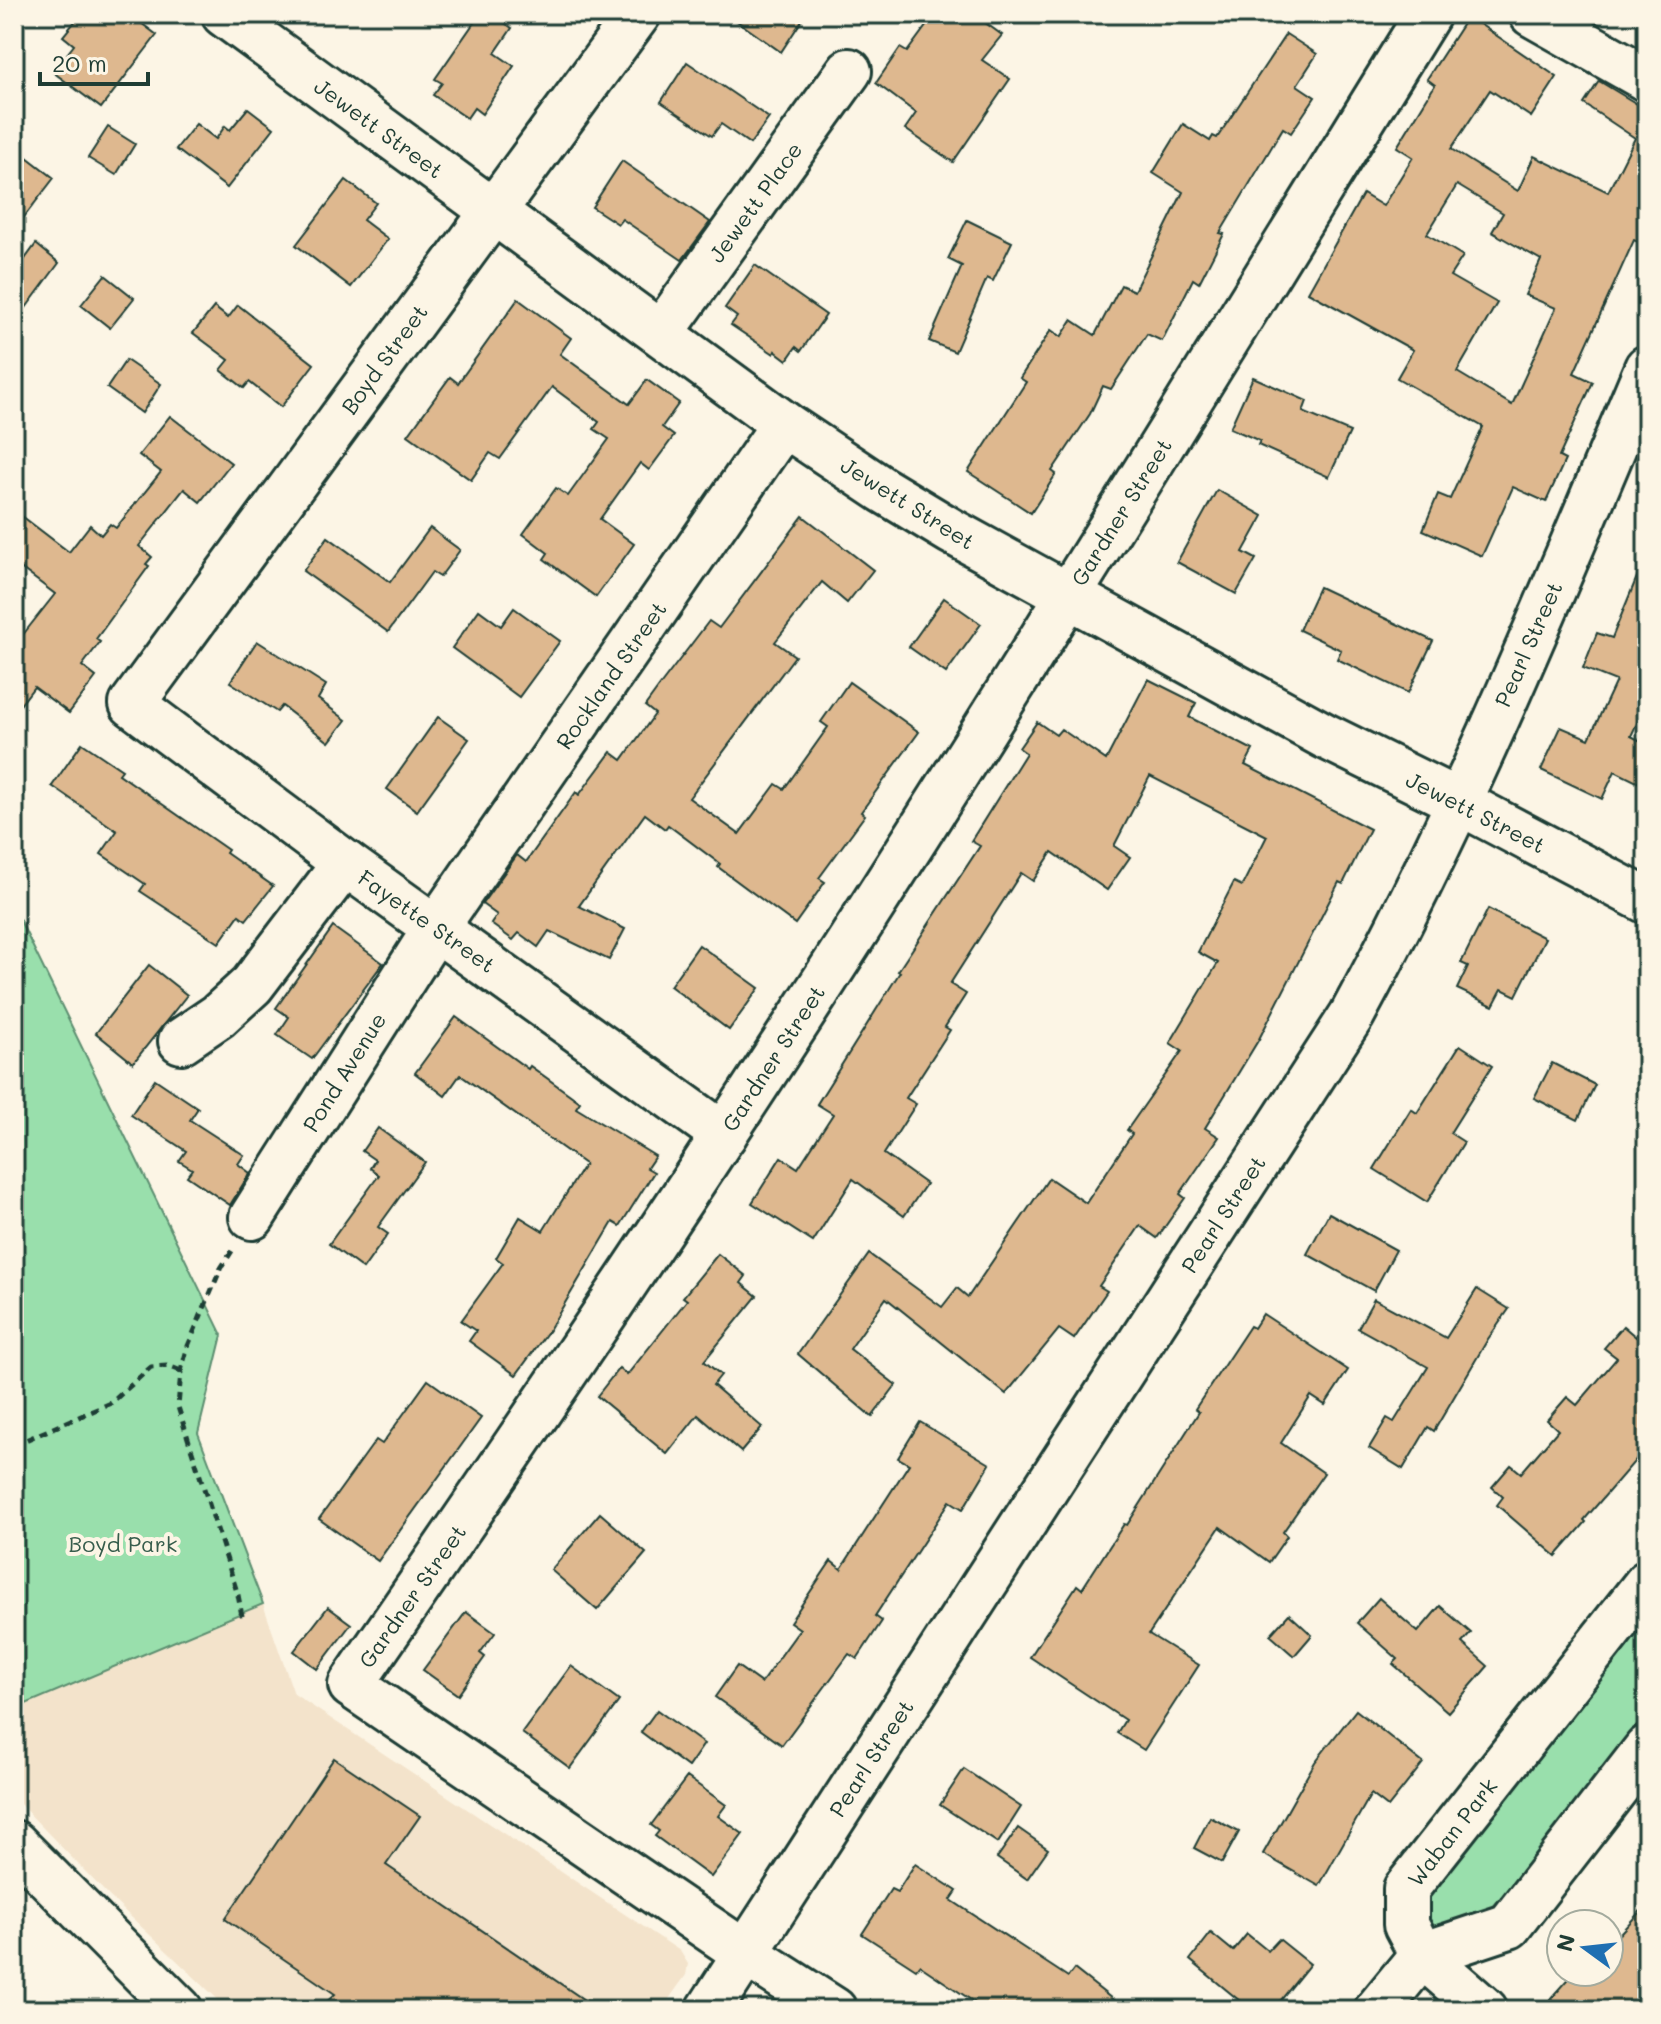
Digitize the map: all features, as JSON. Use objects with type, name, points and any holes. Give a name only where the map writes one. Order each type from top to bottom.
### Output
[{"type":"street","name":"Jewett Street","points":[[224,14],[784,424],[883,490],[1325,736],[1647,901]]},
{"type":"street","name":"Boyd Street","points":[[132,704],[638,14]]},
{"type":"street","name":"Gardner Street","points":[[745,1953],[351,1685],[560,1382],[724,1135],[1069,596],[1428,14]]},
{"type":"street","points":[[1532,14],[1647,79]]},
{"type":"street","name":"Jewett Place","points":[[661,333],[849,71]]},
{"type":"street","name":"Pearl Street","points":[[709,2010],[1352,1015],[1408,912],[1459,802],[1647,368]]},
{"type":"street","name":"Rockland Street","points":[[437,926],[784,424]]},
{"type":"street","name":"Fayette Street","points":[[132,704],[345,863],[437,926],[724,1135]]},
{"type":"street","points":[[181,1041],[218,1016],[252,985],[345,863]]},
{"type":"street","name":"Pond Avenue","points":[[252,1217],[437,926]]},
{"type":"street","name":"Waban Park","points":[[1422,1955],[1406,1925],[1406,1889],[1647,1583]]},
{"type":"street","points":[[1377,2010],[1422,1955],[1509,1926],[1647,1748]]},
{"type":"street","points":[[14,1843],[180,2010]]},
{"type":"street","points":[[745,1953],[834,2010]]},
{"type":"street","points":[[1422,1955],[1485,2010]]},
{"type":"path","points":[[243,1621],[238,1595],[178,1407],[181,1371],[188,1346],[221,1268],[252,1217]]},
{"type":"path","points":[[14,1445],[111,1403],[151,1367],[168,1366],[181,1371]]},
{"type":"shaded area","points":[[263,1604],[294,1694],[680,1951],[688,1964],[686,1975],[661,2010],[229,2010],[110,1897],[14,1798],[14,1709]]},
{"type":"green space","name":"Boyd Park","points":[[14,908],[222,1335],[198,1433],[263,1604],[14,1709]]},
{"type":"green space","points":[[1647,1613],[1647,1715],[1472,1933],[1436,1937],[1421,1913],[1425,1882]]},
{"type":"building","points":[[81,14],[129,14],[157,35],[101,108],[53,72],[74,45],[63,36]]},
{"type":"building","points":[[480,14],[491,14],[512,28],[495,53],[514,66],[482,114],[474,108],[467,118],[433,95],[442,83],[435,79]]},
{"type":"building","points":[[727,14],[806,14],[781,52]]},
{"type":"building","points":[[935,14],[973,14],[1002,35],[982,60],[1010,79],[953,162],[905,129],[916,113],[876,83],[900,48],[907,52]]},
{"type":"building","points":[[1468,16],[1557,77],[1531,117],[1490,90],[1451,149],[1518,191],[1534,156],[1608,192],[1635,138],[1584,104],[1599,81],[1647,110],[1647,246],[1634,240],[1574,373],[1593,382],[1559,457],[1565,460],[1546,502],[1513,487],[1482,556],[1423,530],[1438,494],[1450,499],[1483,427],[1397,378],[1413,350],[1308,292],[1363,194],[1383,206],[1413,157],[1397,147],[1435,85],[1427,79]],"holes":[[[1457,185],[1503,213],[1492,232],[1541,260],[1525,295],[1556,308],[1512,405],[1457,372],[1497,303],[1450,276],[1463,256],[1427,234]]]},
{"type":"building","points":[[1286,34],[1317,54],[1297,85],[1315,97],[1291,133],[1283,128],[1220,233],[1224,234],[1199,283],[1193,279],[1162,341],[1147,334],[1111,389],[1103,386],[1090,414],[1052,471],[1056,474],[1031,513],[968,472],[1026,382],[1020,378],[1051,330],[1061,337],[1072,320],[1095,335],[1121,285],[1134,291],[1183,192],[1153,173],[1183,124],[1210,141],[1213,136],[1217,138]]},
{"type":"building","points":[[687,62],[769,118],[750,144],[721,124],[712,136],[661,102]]},
{"type":"building","points":[[248,108],[274,128],[227,188],[176,149],[196,124],[216,139],[225,126],[230,130]]},
{"type":"building","points":[[108,127],[135,144],[116,175],[88,158]]},
{"type":"building","points":[[14,147],[54,178],[14,230]]},
{"type":"building","points":[[622,161],[710,222],[682,260],[622,219],[618,224],[592,207]]},
{"type":"building","points":[[346,180],[376,203],[363,220],[388,239],[351,287],[296,245]]},
{"type":"building","points":[[967,220],[1012,242],[993,281],[987,278],[955,352],[929,341],[962,266],[948,259]]},
{"type":"building","points":[[36,244],[59,263],[14,324],[14,274]]},
{"type":"building","points":[[755,265],[826,315],[801,351],[796,347],[787,360],[731,325],[737,317],[725,308]]},
{"type":"building","points":[[105,275],[134,298],[110,328],[81,305]]},
{"type":"building","points":[[518,299],[571,338],[560,354],[629,404],[647,380],[679,403],[662,427],[674,436],[649,470],[640,463],[600,519],[634,544],[596,597],[544,559],[548,553],[523,534],[556,488],[568,496],[609,439],[594,429],[599,422],[552,387],[500,459],[490,453],[471,480],[408,435],[450,377],[458,383]]},
{"type":"building","points":[[238,305],[314,364],[281,407],[249,382],[244,388],[221,370],[229,360],[193,333],[214,307],[228,318]]},
{"type":"building","points":[[126,360],[161,384],[142,413],[107,388]]},
{"type":"building","points":[[1253,377],[1307,401],[1303,412],[1350,432],[1329,477],[1258,445],[1260,441],[1230,428]]},
{"type":"building","points":[[170,416],[231,463],[200,502],[184,489],[139,546],[152,557],[146,564],[149,566],[96,639],[100,642],[82,666],[96,677],[69,713],[34,687],[14,713],[14,646],[55,594],[14,563],[14,510],[69,552],[90,525],[101,535],[110,524],[116,528],[161,472],[139,455]]},
{"type":"building","points":[[1217,490],[1263,516],[1243,552],[1256,559],[1236,594],[1177,562]]},
{"type":"building","points":[[803,516],[873,570],[847,603],[822,582],[775,642],[795,656],[689,798],[739,834],[776,784],[784,789],[828,727],[821,722],[849,682],[919,732],[861,812],[865,815],[819,878],[825,882],[795,924],[668,825],[665,829],[645,814],[579,906],[625,929],[609,960],[549,931],[538,947],[519,933],[513,940],[491,924],[497,915],[482,904],[517,855],[526,862],[576,792],[579,795],[611,752],[622,760],[655,714],[645,706],[661,684],[709,621],[719,628]]},
{"type":"building","points":[[430,528],[460,550],[440,577],[432,572],[388,632],[303,571],[328,537],[390,582]]},
{"type":"building","points":[[1646,555],[1647,702],[1631,736],[1647,744],[1647,787],[1615,771],[1602,799],[1541,770],[1561,727],[1589,739],[1616,681],[1583,668],[1597,633],[1612,638]]},
{"type":"building","points":[[1319,587],[1433,641],[1408,693],[1337,659],[1341,650],[1299,630]]},
{"type":"building","points":[[944,598],[981,624],[946,673],[909,647]]},
{"type":"building","points":[[514,608],[560,641],[519,697],[452,648],[479,610],[501,626]]},
{"type":"building","points":[[257,641],[326,685],[318,699],[346,720],[329,742],[282,706],[277,712],[230,682]]},
{"type":"building","points":[[1148,679],[1196,703],[1189,717],[1253,750],[1245,765],[1370,829],[1343,884],[1339,882],[1259,1039],[1205,1128],[1219,1137],[1180,1194],[1185,1198],[1157,1238],[1140,1226],[1099,1286],[1107,1291],[1074,1339],[1059,1329],[1006,1394],[886,1298],[850,1349],[896,1385],[872,1417],[798,1354],[869,1254],[942,1307],[957,1288],[968,1297],[1049,1178],[1086,1203],[1132,1134],[1127,1130],[1182,1051],[1170,1043],[1218,963],[1198,952],[1234,882],[1242,886],[1267,836],[1150,776],[1114,846],[1130,857],[1107,890],[1052,852],[1033,881],[1021,873],[950,984],[966,994],[945,1027],[950,1030],[906,1098],[916,1104],[884,1154],[926,1184],[904,1216],[853,1179],[813,1242],[752,1203],[781,1157],[798,1168],[833,1114],[817,1104],[898,971],[980,846],[971,841],[1026,753],[1019,748],[1037,722],[1056,735],[1061,729],[1106,760]]},
{"type":"building","points":[[438,717],[469,739],[417,811],[387,789]]},
{"type":"building","points":[[82,743],[122,770],[119,774],[228,850],[226,853],[273,886],[246,920],[239,915],[219,943],[140,891],[145,884],[101,854],[117,831],[52,786]]},
{"type":"building","points":[[1488,909],[1545,938],[1516,996],[1502,989],[1493,1006],[1457,989],[1468,966],[1461,963]]},
{"type":"building","points":[[333,927],[383,963],[312,1059],[277,1035],[289,1017],[276,1008]]},
{"type":"building","points":[[699,945],[759,988],[729,1030],[670,986]]},
{"type":"building","points":[[149,965],[187,995],[133,1063],[96,1033]]},
{"type":"building","points":[[456,1017],[580,1102],[576,1108],[655,1156],[647,1168],[654,1172],[620,1226],[613,1222],[549,1330],[516,1375],[469,1341],[476,1331],[461,1321],[503,1263],[496,1258],[520,1217],[543,1231],[585,1164],[460,1075],[445,1096],[415,1073]]},
{"type":"building","points":[[1460,1045],[1492,1066],[1450,1133],[1464,1142],[1427,1202],[1374,1169],[1411,1109],[1417,1113]]},
{"type":"building","points":[[1552,1063],[1595,1085],[1578,1120],[1534,1098]]},
{"type":"building","points":[[155,1079],[198,1108],[190,1120],[244,1155],[238,1164],[250,1173],[230,1205],[187,1176],[192,1169],[179,1161],[186,1151],[131,1115]]},
{"type":"building","points":[[378,1128],[425,1162],[378,1227],[388,1234],[363,1269],[329,1244],[379,1175],[370,1168],[375,1160],[362,1151]]},
{"type":"building","points":[[1329,1213],[1396,1250],[1374,1291],[1307,1254]]},
{"type":"building","points":[[718,1254],[746,1276],[741,1283],[757,1296],[704,1361],[721,1375],[713,1385],[762,1427],[741,1452],[698,1415],[667,1454],[597,1396],[619,1368],[627,1375],[687,1300],[683,1297]]},
{"type":"building","points":[[1477,1289],[1509,1309],[1434,1431],[1428,1427],[1403,1469],[1369,1448],[1387,1418],[1394,1422],[1428,1367],[1358,1328],[1374,1299],[1446,1338]]},
{"type":"building","points":[[1263,1314],[1348,1370],[1325,1405],[1311,1396],[1281,1443],[1324,1473],[1283,1532],[1287,1536],[1269,1562],[1220,1527],[1149,1634],[1199,1665],[1144,1750],[1117,1733],[1125,1720],[1030,1657],[1077,1585],[1082,1589],[1124,1524],[1127,1525],[1199,1412],[1195,1409],[1250,1326],[1254,1328]]},
{"type":"building","points":[[1647,1323],[1647,1447],[1556,1556],[1497,1505],[1503,1497],[1492,1487],[1511,1465],[1521,1473],[1558,1430],[1547,1420],[1567,1397],[1577,1405],[1617,1358],[1604,1348],[1623,1326],[1636,1337]]},
{"type":"building","points":[[428,1380],[481,1418],[378,1561],[319,1519],[376,1440],[382,1444]]},
{"type":"building","points":[[920,1422],[990,1464],[963,1509],[950,1501],[875,1616],[882,1621],[857,1659],[849,1654],[782,1745],[715,1697],[737,1666],[761,1683],[800,1629],[790,1622],[831,1561],[841,1569],[909,1464],[898,1458]]},
{"type":"building","points":[[600,1513],[646,1553],[597,1610],[551,1570]]},
{"type":"building","points":[[1379,1598],[1418,1632],[1440,1606],[1471,1633],[1462,1643],[1488,1666],[1448,1712],[1393,1664],[1398,1659],[1357,1623]]},
{"type":"building","points":[[328,1607],[351,1624],[317,1669],[294,1651]]},
{"type":"building","points":[[466,1612],[495,1633],[480,1653],[485,1657],[458,1695],[423,1670]]},
{"type":"building","points":[[1289,1614],[1312,1635],[1294,1656],[1270,1635]]},
{"type":"building","points":[[571,1666],[619,1701],[570,1768],[522,1733]]},
{"type":"building","points":[[657,1710],[704,1744],[688,1767],[641,1732]]},
{"type":"building","points":[[1356,1710],[1423,1763],[1388,1807],[1371,1794],[1319,1886],[1263,1854],[1315,1762]]},
{"type":"building","points":[[334,1758],[420,1816],[386,1865],[599,2010],[318,2010],[335,1994],[225,1919]]},
{"type":"building","points":[[964,1769],[1021,1807],[998,1843],[940,1805]]},
{"type":"building","points":[[687,1777],[726,1805],[718,1816],[743,1834],[711,1877],[655,1836],[659,1831],[651,1825]]},
{"type":"building","points":[[1210,1817],[1239,1832],[1222,1863],[1194,1848]]},
{"type":"building","points":[[1018,1828],[1048,1849],[1027,1879],[997,1858]]},
{"type":"building","points":[[915,1864],[957,1891],[951,1900],[1068,1977],[1074,1969],[1126,2010],[986,2010],[919,1965],[916,1969],[862,1934],[891,1889],[897,1892]]},
{"type":"building","points":[[1647,1904],[1647,2010],[1541,2010],[1561,1988],[1625,1988],[1625,1928]]},
{"type":"building","points":[[1211,1933],[1233,1951],[1247,1934],[1268,1951],[1279,1939],[1310,1964],[1273,2010],[1251,2010],[1190,1960]]}]
